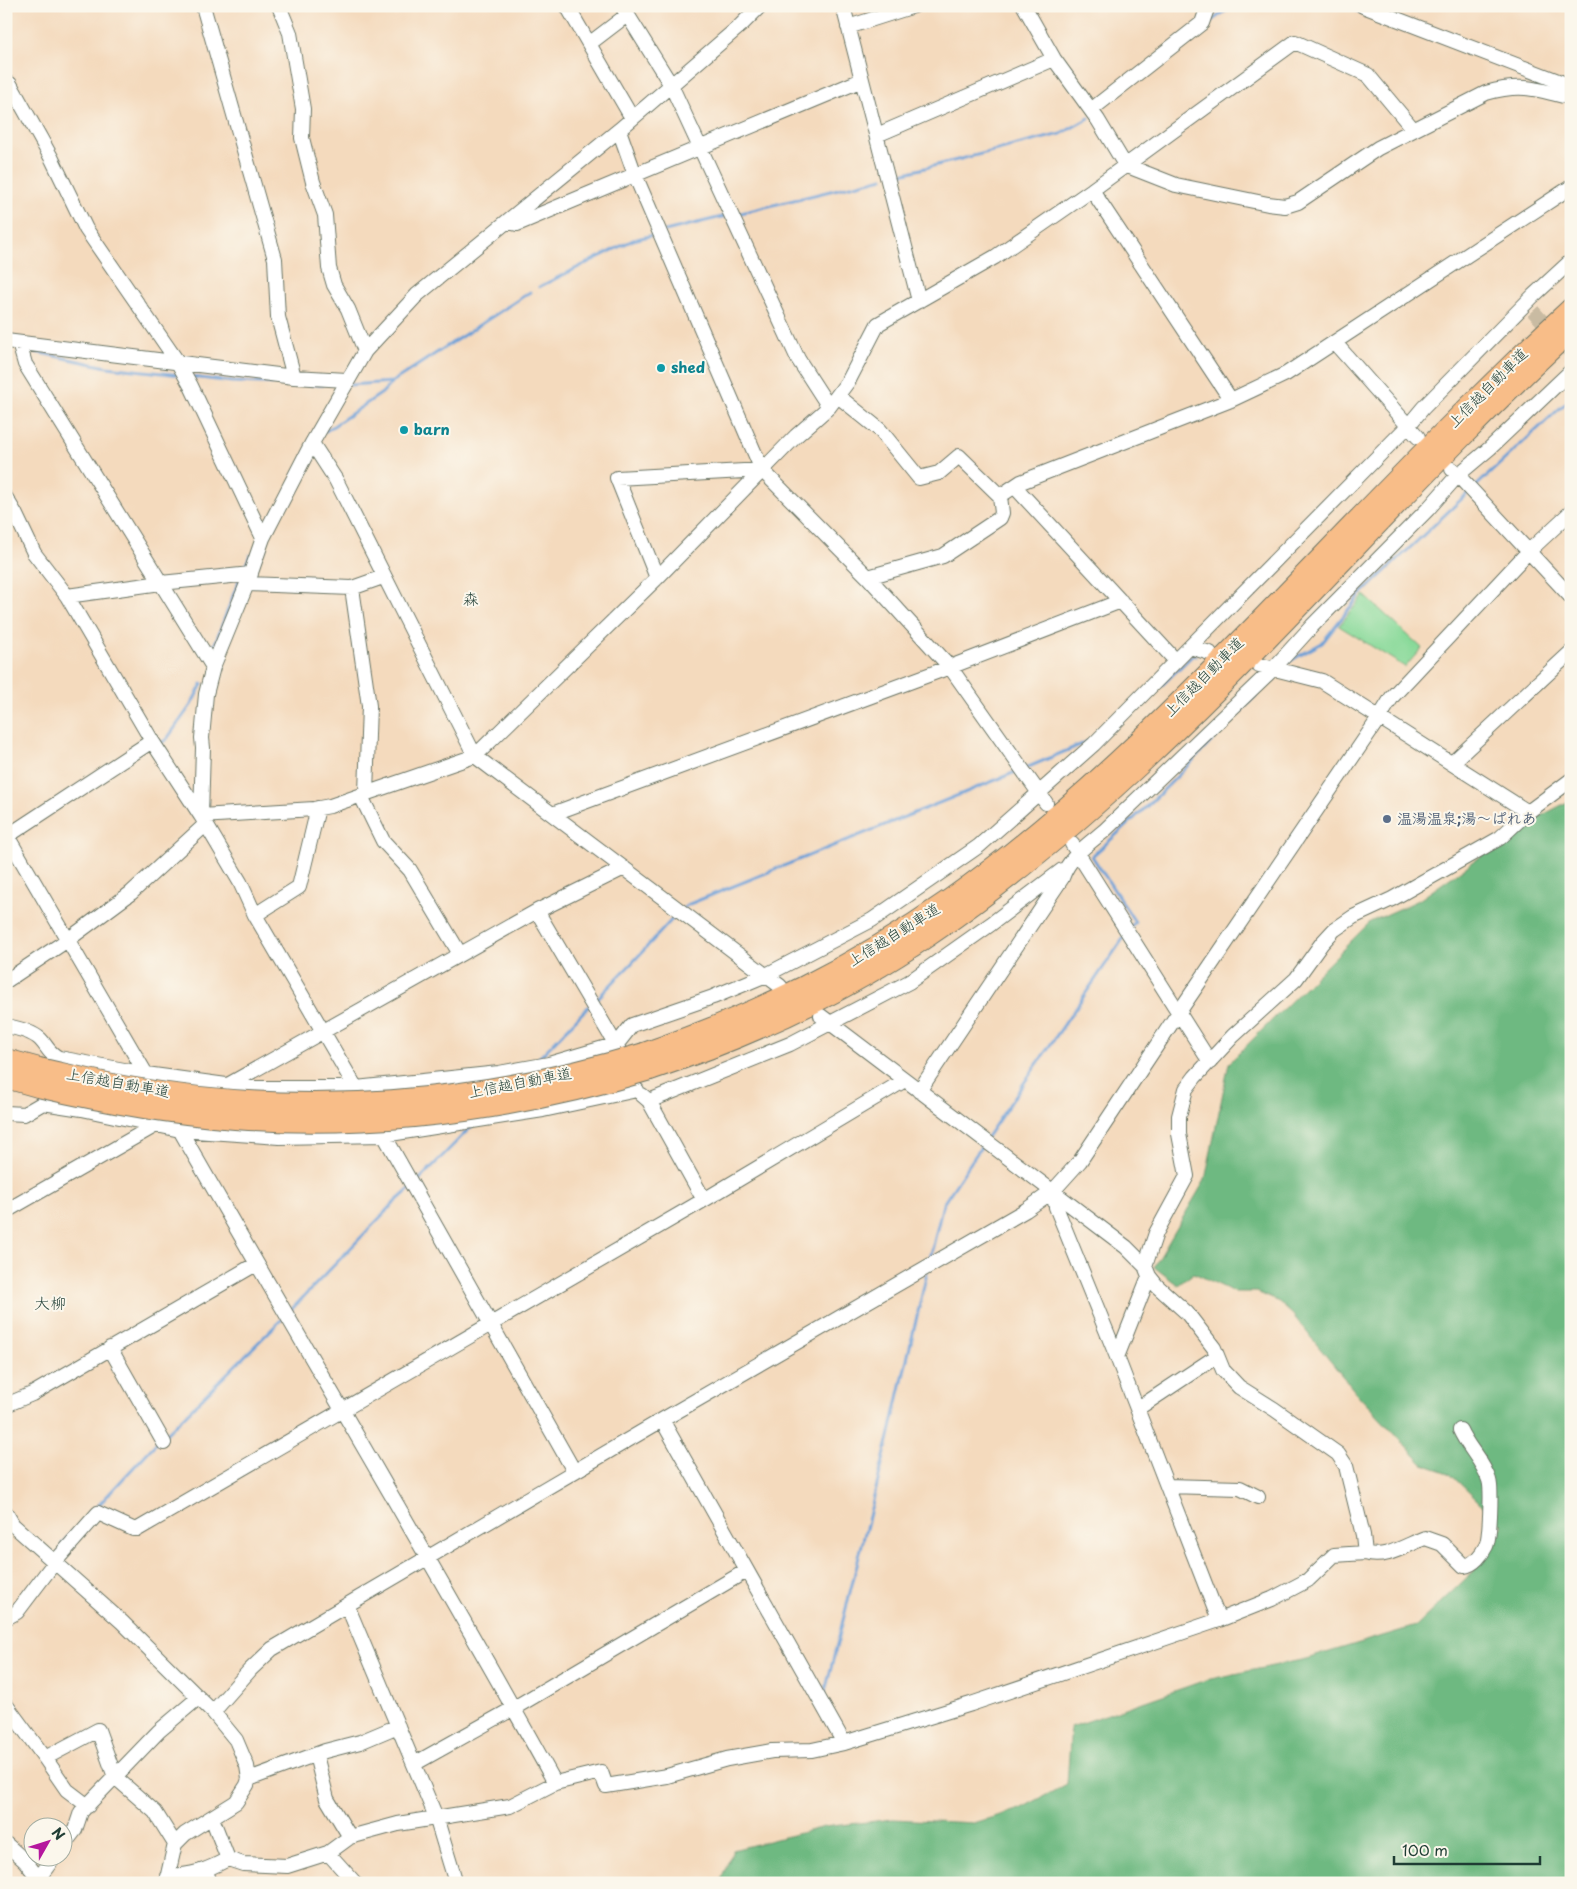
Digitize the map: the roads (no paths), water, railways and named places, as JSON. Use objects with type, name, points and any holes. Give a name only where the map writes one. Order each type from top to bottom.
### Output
[{"type":"highway","name":"上信越自動車道","points":[[647,1062],[821,978],[918,921],[1008,856],[1107,771],[1185,696],[1462,414],[1571,308]]},
{"type":"highway","name":"上信越自動車道","points":[[6,1078],[38,1077],[186,1095],[278,1103],[342,1104],[430,1098],[490,1090],[647,1062],[760,1029],[833,994],[929,936],[1018,871],[1103,798],[1205,701],[1430,469],[1571,331]]},
{"type":"highway","name":"上信越自動車道","points":[[6,1059],[38,1077]]},
{"type":"street","points":[[203,6],[275,259],[278,317],[294,377]]},
{"type":"street","points":[[279,6],[290,33],[303,109],[302,138],[325,215],[330,268],[334,285],[348,309],[365,352]]},
{"type":"street","points":[[567,6],[632,118]]},
{"type":"street","points":[[203,821],[202,738],[206,694],[212,667],[249,579],[263,538],[312,443],[365,352],[417,296],[618,130],[741,25],[760,6]]},
{"type":"street","points":[[843,6],[919,301]]},
{"type":"street","points":[[848,27],[914,6]]},
{"type":"street","points":[[1024,6],[1054,59],[1091,110],[1125,165],[1176,185],[1268,204],[1285,206],[1298,202],[1378,148],[1486,93],[1504,88],[1526,87],[1571,98]]},
{"type":"street","points":[[1091,110],[1202,23],[1208,6]]},
{"type":"street","points":[[1363,6],[1571,86]]},
{"type":"street","points":[[589,44],[626,10],[671,85],[798,359],[833,402],[880,430],[919,478],[939,473],[960,456],[1000,496],[1002,512],[1000,518],[943,556],[868,577]]},
{"type":"street","points":[[6,981],[131,893],[203,821],[318,808],[343,803],[475,756],[657,578],[796,436],[833,402],[849,380],[878,324],[995,257],[1092,190],[1295,42],[1368,75],[1413,129]]},
{"type":"street","points":[[877,135],[1054,59]]},
{"type":"street","points":[[508,222],[517,224],[862,80]]},
{"type":"street","points":[[6,84],[10,84],[38,132],[86,229],[177,361],[192,386],[263,538]]},
{"type":"street","points":[[618,130],[635,175],[762,470],[868,577],[950,667],[1043,798]]},
{"type":"street","points":[[1000,496],[1021,482],[1231,400],[1286,374],[1335,344],[1571,187]]},
{"type":"street","points":[[1092,190],[1231,400]]},
{"type":"street","points":[[6,1026],[35,1035],[51,1054],[60,1058],[146,1074],[226,1086],[269,1089],[356,1088],[499,1074],[549,1064],[617,1044],[632,1025],[713,997],[766,975],[872,920],[979,846],[1043,798],[1408,426],[1423,408],[1530,307],[1571,261]]},
{"type":"street","points":[[13,342],[294,377],[347,380]]},
{"type":"street","points":[[13,342],[212,667]]},
{"type":"street","points":[[1335,344],[1418,437]]},
{"type":"street","points":[[919,1091],[1062,878],[1075,849],[1111,824],[1274,668],[1312,626],[1428,508],[1455,472],[1490,448],[1571,371]]},
{"type":"street","points":[[312,443],[336,480],[383,577],[475,756],[780,986]]},
{"type":"street","points":[[657,578],[617,478],[762,470]]},
{"type":"street","points":[[1455,472],[1571,597]]},
{"type":"street","points":[[1015,487],[1176,661]]},
{"type":"street","points":[[6,498],[34,553],[67,596],[152,742],[240,882],[255,915],[356,1088]]},
{"type":"street","points":[[213,1712],[250,1670],[272,1649],[662,1420],[1026,1210],[1053,1191],[1080,1160],[1392,697],[1528,551],[1571,512]]},
{"type":"street","points":[[67,596],[161,583],[249,579],[352,588],[383,577]]},
{"type":"street","points":[[352,588],[369,706],[364,794],[383,841],[410,870],[460,954]]},
{"type":"street","points":[[552,814],[950,667],[1121,601]]},
{"type":"street","points":[[1190,648],[1210,653]]},
{"type":"street","points":[[1452,763],[1571,652]]},
{"type":"street","points":[[1260,664],[1322,681],[1528,812]]},
{"type":"street","points":[[146,1074],[7,835],[152,742]]},
{"type":"street","points":[[1117,1357],[1147,1271],[1156,1233],[1187,1176],[1179,1134],[1179,1116],[1186,1089],[1195,1077],[1233,1036],[1296,979],[1322,943],[1334,930],[1353,917],[1392,899],[1500,838],[1528,812],[1571,780]]},
{"type":"street","points":[[255,915],[299,887],[318,808]]},
{"type":"street","points":[[1075,849],[1210,1062]]},
{"type":"street","points":[[226,1086],[322,1030],[537,911],[624,868]]},
{"type":"street","points":[[649,1101],[790,1044],[826,1020],[909,982],[991,924],[1065,868]]},
{"type":"street","points":[[537,911],[617,1044],[637,1090],[649,1101],[704,1200]]},
{"type":"street","points":[[826,1020],[1126,1248],[1147,1271],[1157,1286],[1187,1313],[1214,1348],[1223,1370],[1238,1387],[1274,1409],[1338,1454],[1346,1466],[1363,1535],[1365,1553]]},
{"type":"street","points":[[6,1618],[17,1612],[54,1562],[98,1513],[138,1529],[344,1411],[704,1200],[904,1080]]},
{"type":"street","points":[[6,1113],[24,1114],[43,1103],[82,1109],[180,1130],[279,1137],[384,1135],[542,1110],[637,1090]]},
{"type":"street","points":[[6,1211],[156,1125]]},
{"type":"street","points":[[180,1130],[256,1264],[344,1411],[555,1783]]},
{"type":"street","points":[[384,1135],[574,1472]]},
{"type":"street","points":[[1053,1191],[1056,1206],[1219,1620]]},
{"type":"street","points":[[6,1405],[32,1394],[256,1264]]},
{"type":"street","points":[[110,1348],[164,1443]]},
{"type":"street","points":[[1137,1409],[1217,1356]]},
{"type":"street","points":[[662,1420],[844,1743]]},
{"type":"street","points":[[228,1859],[243,1864],[288,1866],[328,1853],[350,1837],[398,1824],[510,1806],[555,1783],[601,1772],[606,1786],[667,1776],[728,1759],[772,1751],[812,1750],[844,1743],[972,1704],[1219,1620],[1272,1599],[1308,1580],[1334,1555],[1365,1553],[1376,1557],[1425,1538],[1442,1544],[1464,1566],[1472,1563],[1487,1544],[1491,1493],[1490,1482],[1483,1465],[1464,1440],[1460,1430]]},
{"type":"street","points":[[1167,1486],[1240,1488],[1258,1497]]},
{"type":"street","points":[[6,1513],[13,1525],[122,1622],[213,1712],[236,1740],[247,1766],[248,1779],[242,1794],[236,1802],[186,1834],[176,1844],[167,1879],[188,1875],[208,1877],[228,1859]]},
{"type":"street","points":[[414,1764],[514,1708],[746,1570]]},
{"type":"street","points":[[347,1605],[436,1817],[456,1883]]},
{"type":"street","points":[[72,1834],[82,1812],[159,1731],[198,1698]]},
{"type":"street","points":[[6,1706],[45,1758],[66,1790],[88,1806]]},
{"type":"street","points":[[248,1779],[360,1742],[398,1726]]},
{"type":"street","points":[[45,1758],[98,1730],[115,1777],[155,1812],[176,1844]]},
{"type":"street","points":[[316,1755],[327,1799],[350,1837]]},
{"type":"street","points":[[212,1818],[228,1859]]},
{"type":"street","points":[[6,1844],[25,1861],[40,1881],[49,1866]]},
{"type":"street","points":[[328,1853],[355,1883]]},
{"type":"waterway","points":[[1208,23],[1233,6]]},
{"type":"waterway","points":[[1345,6],[1363,13]]},
{"type":"waterway","points":[[893,176],[1061,134],[1089,118]]},
{"type":"waterway","points":[[737,214],[883,178]]},
{"type":"waterway","points":[[665,231],[726,216]]},
{"type":"waterway","points":[[539,287],[633,240],[653,235]]},
{"type":"waterway","points":[[350,385],[392,382],[530,292]]},
{"type":"waterway","points":[[26,350],[107,367],[181,375]]},
{"type":"waterway","points":[[192,377],[232,382],[323,385]]},
{"type":"waterway","points":[[326,431],[382,393],[392,382]]},
{"type":"waterway","points":[[1475,487],[1571,398]]},
{"type":"waterway","points":[[1288,662],[1322,643],[1360,595],[1468,493]]},
{"type":"waterway","points":[[244,570],[250,555]]},
{"type":"waterway","points":[[211,654],[239,580]]},
{"type":"waterway","points":[[1162,685],[1193,655],[1196,656]]},
{"type":"waterway","points":[[161,743],[167,739],[191,705],[202,684]]},
{"type":"waterway","points":[[1130,928],[1135,922],[1092,856],[1156,798],[1256,695]]},
{"type":"waterway","points":[[1026,768],[1087,742]]},
{"type":"waterway","points":[[684,908],[687,905],[1018,771]]},
{"type":"waterway","points":[[594,1002],[677,914]]},
{"type":"waterway","points":[[987,1137],[1125,936]]},
{"type":"waterway","points":[[536,1061],[589,1006]]},
{"type":"waterway","points":[[415,1184],[472,1126]]},
{"type":"waterway","points":[[930,1259],[943,1204],[983,1144]]},
{"type":"waterway","points":[[289,1312],[395,1202],[411,1188]]},
{"type":"waterway","points":[[824,1696],[889,1437],[927,1273]]},
{"type":"waterway","points":[[165,1435],[283,1318]]},
{"type":"waterway","points":[[96,1508],[158,1441]]},
{"type":"waterway","points":[[62,1544],[72,1532]]},
{"type":"tunnel","points":[[1533,311],[1571,353]]},
{"type":"place","name":"shed","points":[[661,368]]},
{"type":"place","name":"barn","points":[[404,430]]},
{"type":"place","name":"温湯温泉;湯〜ぱれあ","points":[[1387,819]]},
{"type":"district","name":"森","points":[[471,599]]},
{"type":"district","name":"大柳","points":[[50,1303]]}]
